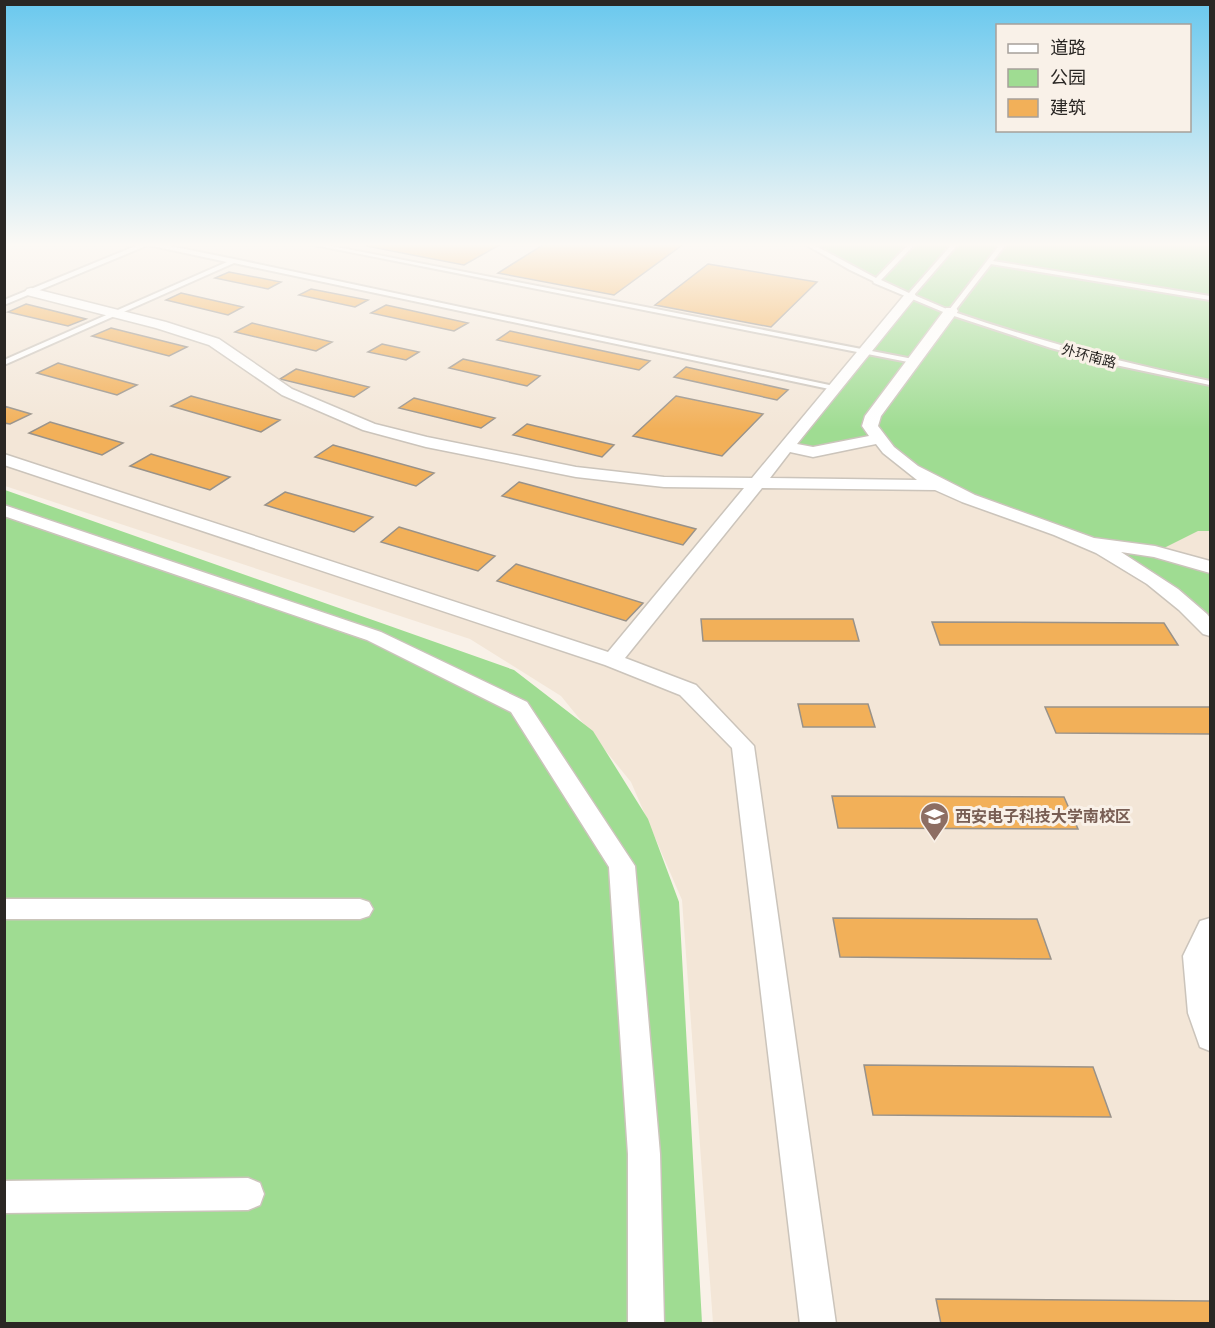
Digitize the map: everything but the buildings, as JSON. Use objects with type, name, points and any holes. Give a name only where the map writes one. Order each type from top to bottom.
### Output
[{"type":"street","points":[[84,305],[214,342],[287,392],[369,427],[426,442],[576,472],[664,483],[939,485]]},
{"type":"street","points":[[612,660],[903,305]]},
{"type":"street","points":[[951,311],[873,416],[870,426],[880,444],[939,485],[963,497],[1088,542],[1125,563],[1177,598],[1210,630]]},
{"type":"street","points":[[788,447],[813,452],[878,439]]},
{"type":"street","points":[[4,459],[612,660],[688,690],[743,746],[818,1323]]},
{"type":"street","points":[[4,510],[374,636],[519,707],[622,866],[644,1154],[646,1323]]},
{"type":"street","points":[[1088,542],[1133,548],[1210,567]]},
{"type":"street","points":[[4,909],[360,909]]},
{"type":"street","points":[[1210,929],[1197,956],[1202,1013],[1210,1038]]},
{"type":"street","points":[[4,1197],[248,1194]]},
{"type":"lane","points":[[4,363],[135,305]]},
{"type":"lane","points":[[442,305],[834,388]]},
{"type":"lane","points":[[627,305],[913,361]]},
{"type":"lane","name":"外环南路","points":[[935,305],[1042,344],[1143,370],[1210,383]]},
{"type":"lane","points":[[951,311],[956,305]]},
{"type":"shaded area","name":"西安电子科技大学南校区","points":[[5,305],[1210,305],[1210,1323],[713,1323],[682,900],[631,782],[561,696],[470,639],[5,486]]},
{"type":"green space","points":[[903,305],[1210,305],[1210,531],[1198,531],[1156,552],[1210,567],[1210,635],[1177,598],[1088,542],[963,497],[877,439],[829,450],[788,447]]},
{"type":"green space","points":[[5,490],[514,670],[593,731],[648,819],[679,902],[702,1323],[5,1324]]},
{"type":"place","name":"西安电子科技大学南校区","points":[[934,842]]}]
